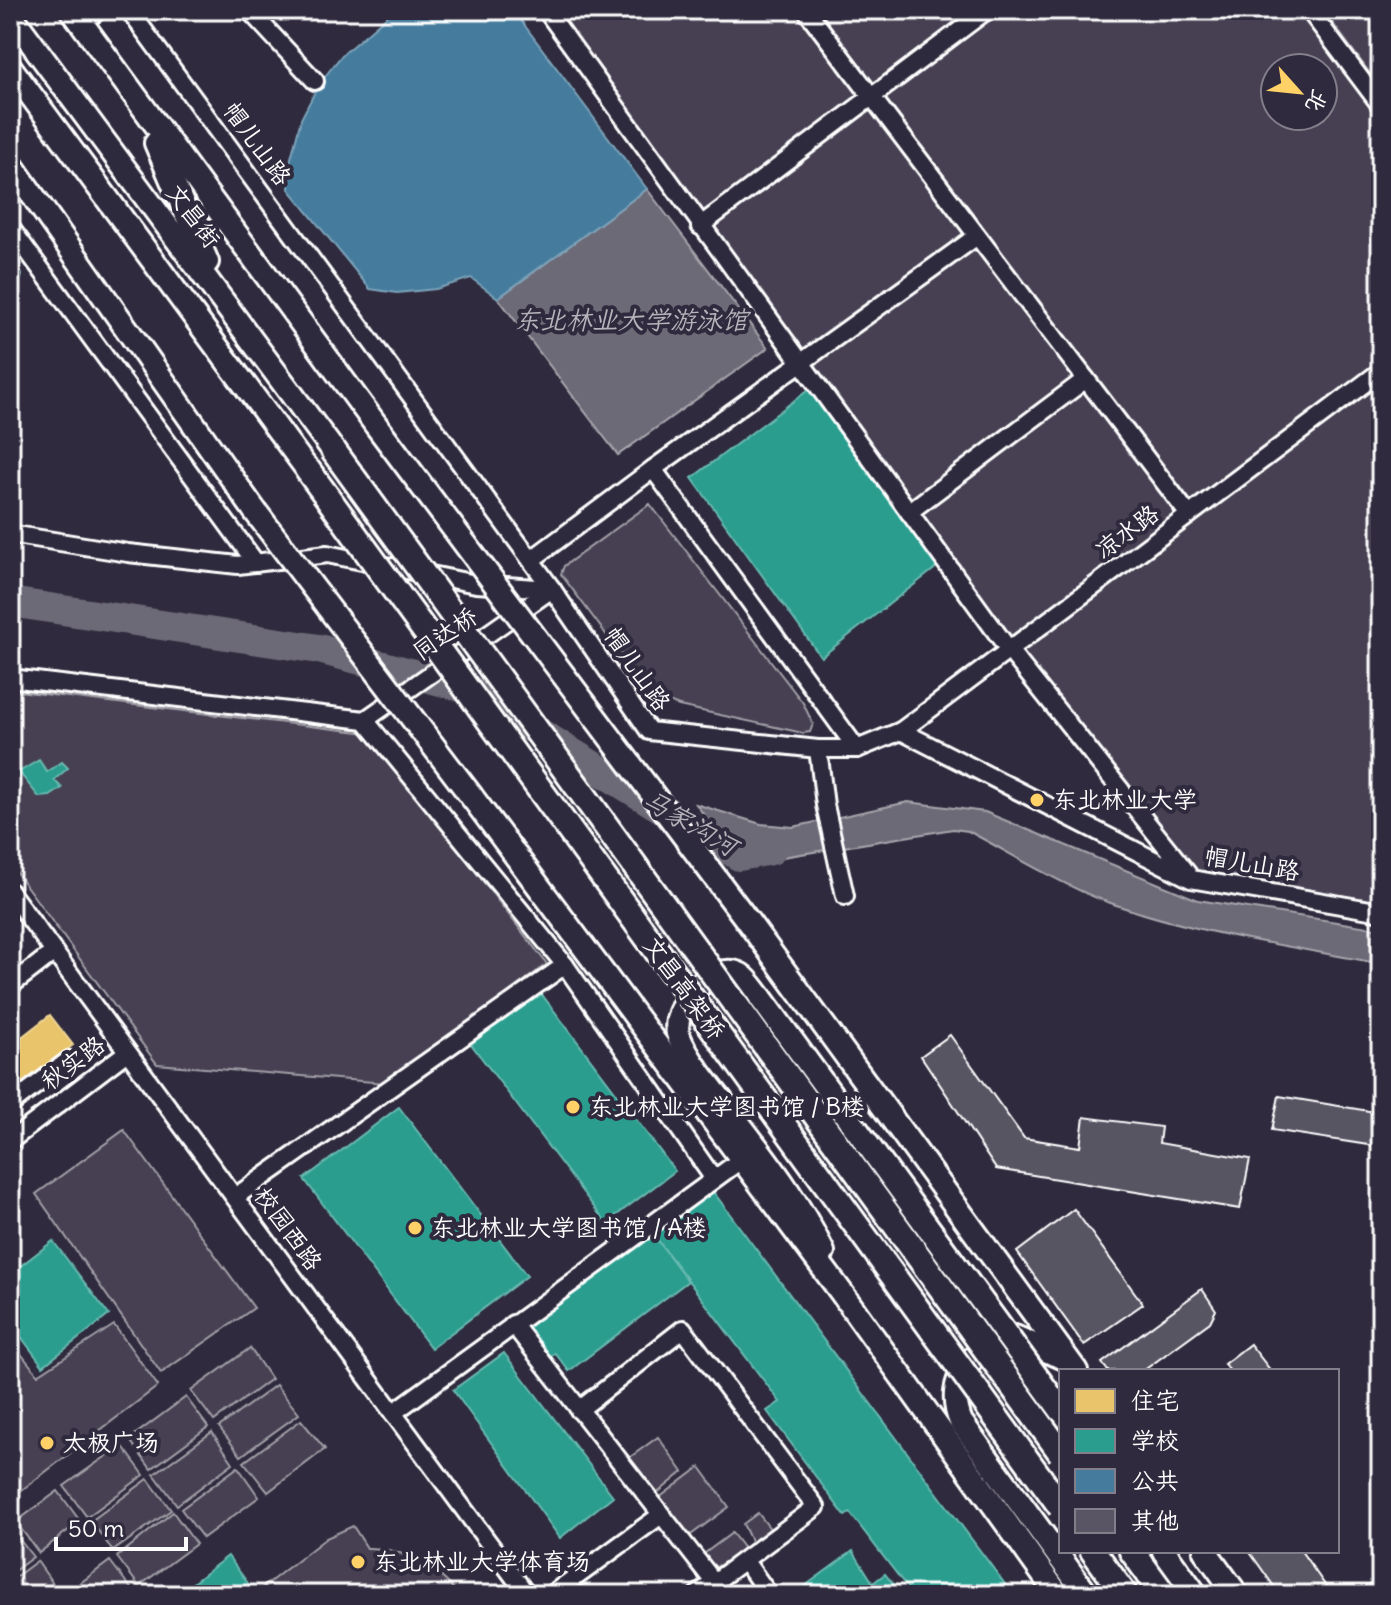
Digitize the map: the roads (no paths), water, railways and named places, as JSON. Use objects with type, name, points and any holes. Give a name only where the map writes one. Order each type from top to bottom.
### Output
[{"type":"highway","name":"文昌高架桥","points":[[333,450],[1059,1450]]},
{"type":"highway","name":"文昌高架桥","points":[[307,469],[1059,1504]]},
{"type":"highway","points":[[1094,1553],[1125,1595]]},
{"type":"highway","points":[[1133,1553],[1164,1595]]},
{"type":"main road","name":"文昌街","points":[[10,14],[333,450]]},
{"type":"main road","points":[[84,14],[143,112],[747,920],[1072,1366]]},
{"type":"main road","points":[[10,67],[307,469]]},
{"type":"main road","points":[[143,112],[211,273],[248,332]]},
{"type":"main road","points":[[10,163],[255,511],[841,1292],[1058,1595]]},
{"type":"main road","points":[[841,1292],[803,1209],[695,1064],[676,1030],[677,1018],[687,998],[716,975],[740,974],[761,998],[1059,1407]]},
{"type":"main road","points":[[1072,1366],[1015,1337],[988,1346],[970,1362],[956,1381],[955,1406],[961,1422],[1087,1595]]},
{"type":"main road","points":[[1165,1553],[1196,1595]]},
{"type":"main road","points":[[1206,1553],[1237,1595]]},
{"type":"street","name":"帽儿山路","points":[[129,10],[552,589],[649,731],[818,749],[857,749],[901,731],[1191,879],[1381,912]]},
{"type":"street","points":[[249,10],[315,81]]},
{"type":"street","points":[[546,10],[1009,650],[1191,879]]},
{"type":"street","points":[[806,10],[1189,515]]},
{"type":"street","points":[[700,226],[987,10]]},
{"type":"street","points":[[1309,10],[1381,106]]},
{"type":"street","points":[[10,227],[256,563]]},
{"type":"street","points":[[531,560],[977,236]]},
{"type":"street","name":"凉水路","points":[[901,731],[1381,371]]},
{"type":"street","points":[[909,512],[1086,379]]},
{"type":"street","points":[[653,469],[857,749]]},
{"type":"street","points":[[10,534],[128,553],[238,565],[327,554],[476,584],[552,589]]},
{"type":"street","name":"同达桥","points":[[365,720],[552,589]]},
{"type":"street","points":[[10,678],[365,720],[565,965],[714,1179]]},
{"type":"street","points":[[818,749],[825,805],[845,896]]},
{"type":"street","name":"校园西路","points":[[10,892],[527,1595]]},
{"type":"street","points":[[10,986],[54,952]]},
{"type":"street","points":[[235,1197],[565,965]]},
{"type":"street","name":"秋实路","points":[[10,1141],[127,1052]]},
{"type":"street","points":[[10,1105],[69,1060]]},
{"type":"street","points":[[393,1413],[742,1159]]},
{"type":"street","points":[[513,1324],[714,1582]]},
{"type":"street","points":[[579,1410],[683,1329],[816,1507],[697,1595]]},
{"type":"street","points":[[551,1595],[661,1515]]},
{"type":"street","points":[[745,1561],[769,1595]]},
{"type":"water","name":"东北林业大学游泳馆","points":[[647,189],[768,348],[618,455],[498,298]]},
{"type":"water","points":[[908,802],[985,812],[1198,900],[1381,929],[1381,964],[1238,937],[1131,910],[1064,883],[968,831],[953,829],[740,864],[696,804],[761,824],[793,827]]},
{"type":"waterway","name":"马家沟河","points":[[10,602],[319,649],[467,688],[739,856],[771,850]]},
{"type":"place","name":"东北林业大学","points":[[1037,800]]},
{"type":"place","name":"东北林业大学图书馆 / B楼","points":[[573,1107]]},
{"type":"place","name":"东北林业大学图书馆 / A楼","points":[[415,1228]]},
{"type":"place","name":"太极广场","points":[[47,1443]]},
{"type":"place","name":"东北林业大学体育场","points":[[358,1562]]}]
